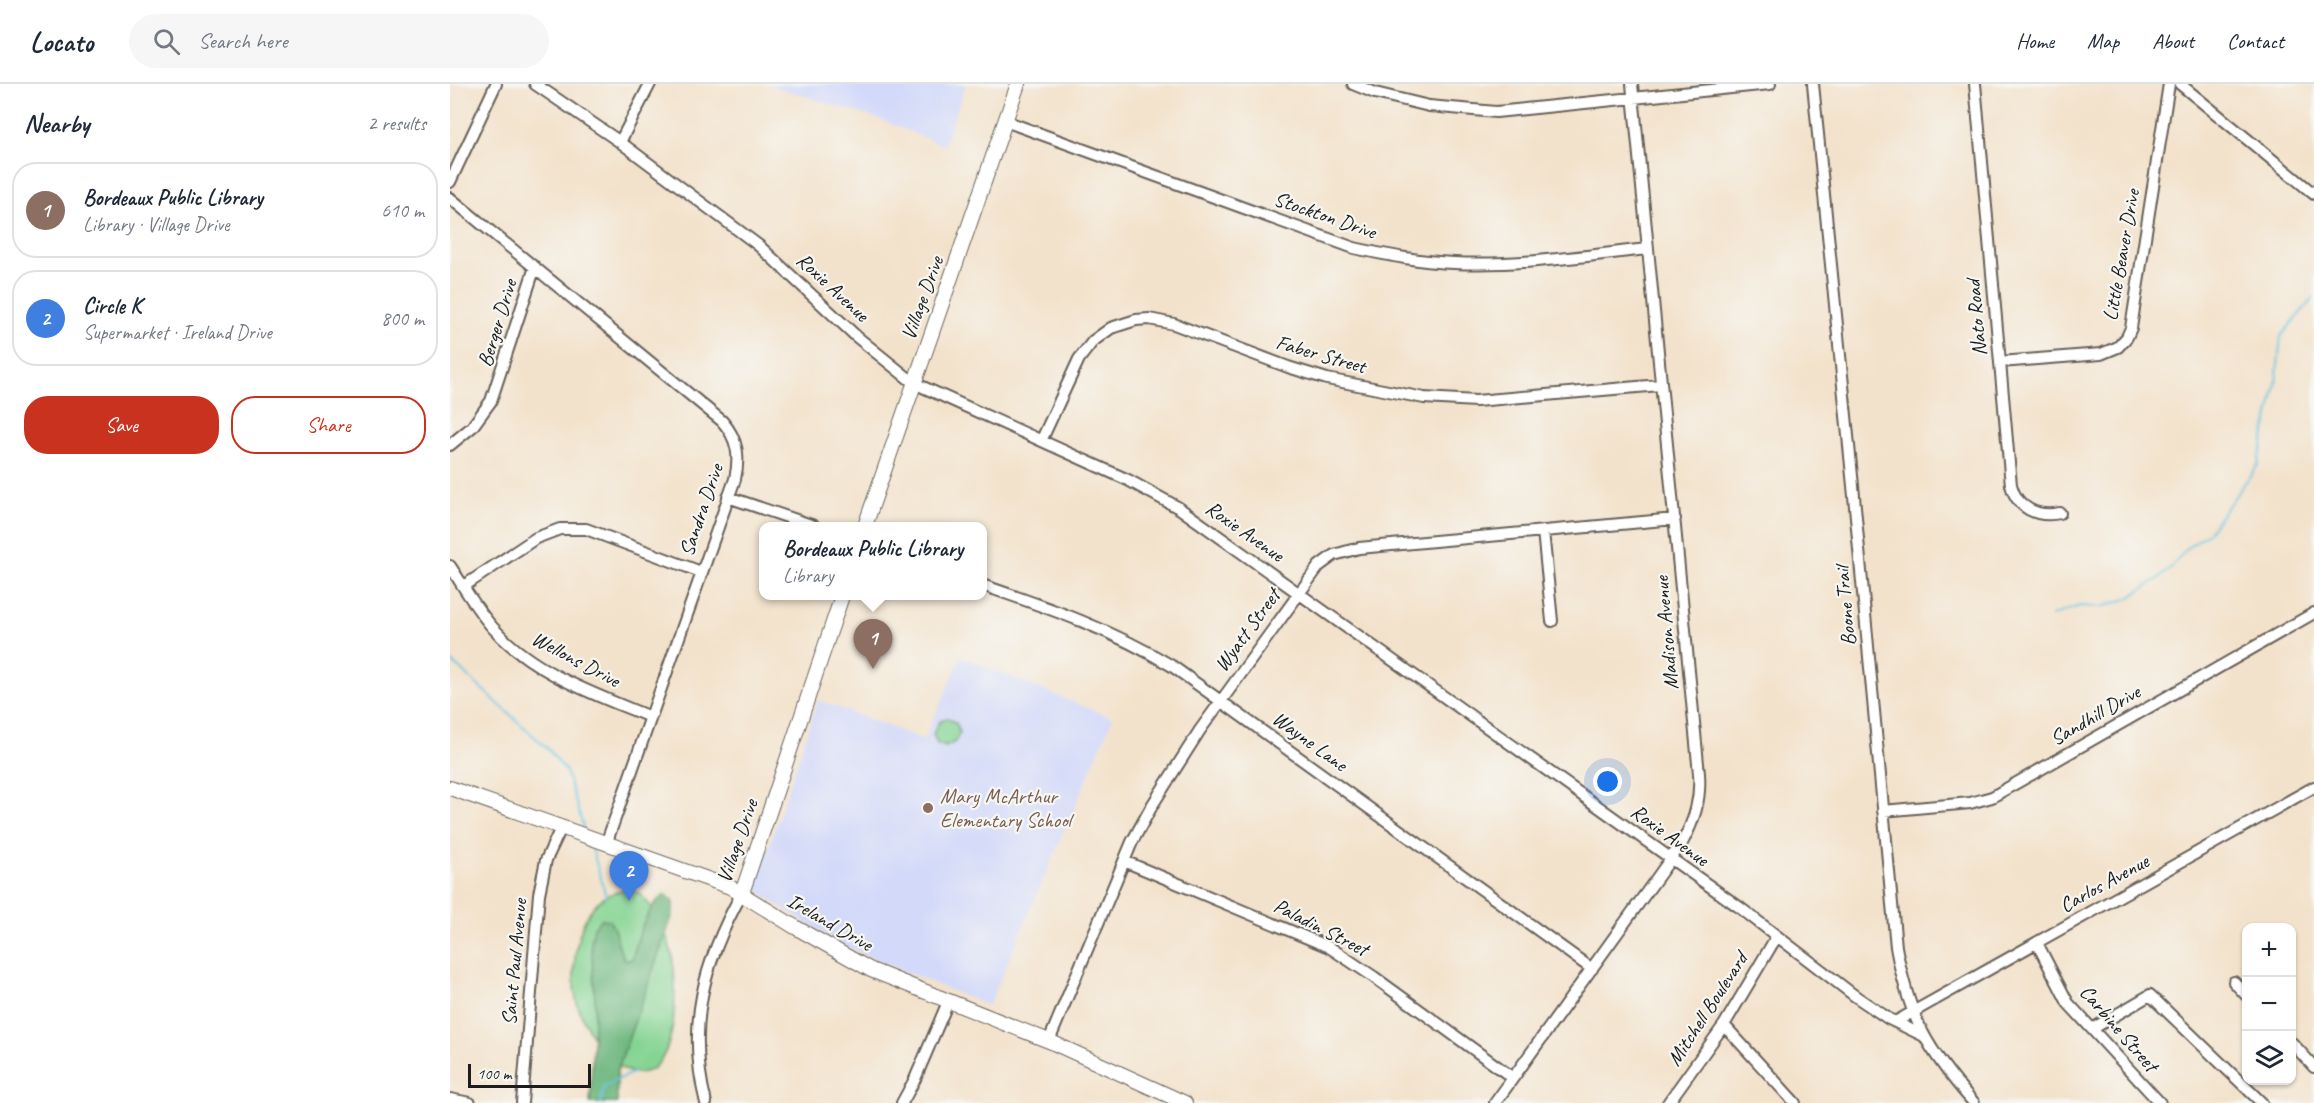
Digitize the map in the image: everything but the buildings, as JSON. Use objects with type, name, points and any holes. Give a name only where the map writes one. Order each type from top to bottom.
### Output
[{"type":"main road","name":"Village Drive","points":[[866,522],[1018,84]]},
{"type":"main road","name":"Village Drive","points":[[742,894],[841,600]]},
{"type":"main road","name":"Ireland Drive","points":[[450,788],[730,886],[795,927],[871,970],[1049,1041],[1185,1103]]},
{"type":"street","points":[[450,182],[496,84]]},
{"type":"street","name":"Roxie Avenue","points":[[535,84],[620,142],[758,245],[857,336],[914,383],[1128,480],[1165,500],[1298,592],[1777,936],[1855,996],[1895,1022],[1922,1035]]},
{"type":"street","points":[[620,142],[650,84]]},
{"type":"street","points":[[1353,84],[1405,101],[1475,111],[1507,111],[1770,84]]},
{"type":"street","name":"Madison Avenue","points":[[1495,1103],[1682,843],[1694,818],[1700,783],[1632,84]]},
{"type":"street","name":"Boone Trail","points":[[1813,84],[1896,947],[1901,973],[1922,1035],[1942,1066],[1974,1103]]},
{"type":"street","name":"Nato Road","points":[[1975,84],[2013,492],[2016,499],[2028,510],[2046,515],[2060,513]]},
{"type":"street","name":"Little Beaver Drive","points":[[2000,362],[2101,354],[2118,347],[2127,337],[2131,328],[2169,84]]},
{"type":"street","points":[[2180,84],[2314,194]]},
{"type":"street","name":"Stockton Drive","points":[[1005,121],[1354,248],[1384,255],[1453,263],[1489,264],[1647,249]]},
{"type":"street","name":"Sandra Drive","points":[[450,198],[728,428],[734,437],[738,459],[735,480],[606,844]]},
{"type":"street","name":"Berger Drive","points":[[450,445],[472,427],[491,401],[535,267]]},
{"type":"street","name":"Faber Street","points":[[1042,440],[1085,349],[1111,328],[1136,320],[1174,324],[1288,367],[1328,379],[1424,398],[1476,401],[1660,385]]},
{"type":"street","points":[[728,497],[802,522]]},
{"type":"street","name":"Wyatt Street","points":[[1049,1041],[1132,842],[1159,794],[1220,702],[1319,566],[1341,552],[1359,548],[1675,519]]},
{"type":"street","points":[[464,586],[536,538],[560,529],[573,528],[595,531],[701,572]]},
{"type":"street","points":[[1543,531],[1552,621]]},
{"type":"street","name":"Wellons Drive","points":[[450,566],[495,630],[514,648],[585,690],[650,717]]},
{"type":"street","name":"Wayne Lane","points":[[987,587],[1113,633],[1172,666],[1592,969]]},
{"type":"street","name":"Sandhill Drive","points":[[1883,811],[1970,803],[1992,797],[2314,614]]},
{"type":"street","name":"Carlos Avenue","points":[[1895,1022],[2314,788]]},
{"type":"street","name":"Saint Paul Avenue","points":[[522,1103],[539,894],[546,860],[561,828]]},
{"type":"street","name":"Paladin Street","points":[[1124,861],[1329,947],[1512,1078]]},
{"type":"street","name":"Village Drive","points":[[706,1103],[699,1069],[697,1039],[702,990],[711,958],[742,894]]},
{"type":"street","name":"Mitchell Boulevard","points":[[1668,1103],[1724,1025],[1777,936]]},
{"type":"street","name":"Carbine Street","points":[[2037,943],[2068,1003],[2160,1103]]},
{"type":"street","points":[[2234,982],[2242,990]]},
{"type":"street","points":[[2092,1029],[2150,995],[2262,1103]]},
{"type":"street","points":[[902,1103],[915,1079],[948,1002]]},
{"type":"street","points":[[1724,1025],[1795,1103]]},
{"type":"street","points":[[2296,1047],[2314,1067]]},
{"type":"street","points":[[450,1099],[471,1103]]},
{"type":"shaded area","points":[[766,84],[966,84],[944,146],[882,120]]},
{"type":"shaded area","name":"Mary McArthur Elementary School","points":[[961,657],[1113,718],[989,1006],[841,945],[761,894],[757,887],[818,700],[924,740]]},
{"type":"green space","points":[[947,718],[956,723],[960,732],[955,742],[946,747],[937,744],[933,734],[939,722]]},
{"type":"green space","points":[[629,889],[640,894],[656,915],[668,940],[674,968],[675,1003],[669,1041],[663,1056],[654,1068],[641,1073],[630,1072],[620,1067],[600,1048],[580,1013],[574,981],[578,942],[591,910],[608,895]]},
{"type":"green space","points":[[665,894],[673,901],[673,914],[617,1071],[617,1103],[590,1103],[595,1001],[591,943],[594,927],[601,919],[609,920],[623,956],[626,961],[632,959],[647,915]]},
{"type":"waterway","points":[[2051,616],[2080,606],[2102,607],[2129,598],[2159,578],[2171,568],[2187,548],[2208,533],[2258,465],[2276,384],[2281,336],[2314,297]]},
{"type":"waterway","points":[[450,660],[548,749],[566,771],[584,829]]},
{"type":"waterway","points":[[590,842],[606,896]]},
{"type":"waterway","points":[[601,1103],[604,1086],[634,1072]]},
{"type":"place","name":"Bordeaux Public Library","points":[[873,669]]},
{"type":"place","name":"Mary McArthur Elementary School","points":[[928,808]]},
{"type":"place","name":"Circle K","points":[[629,901]]}]
